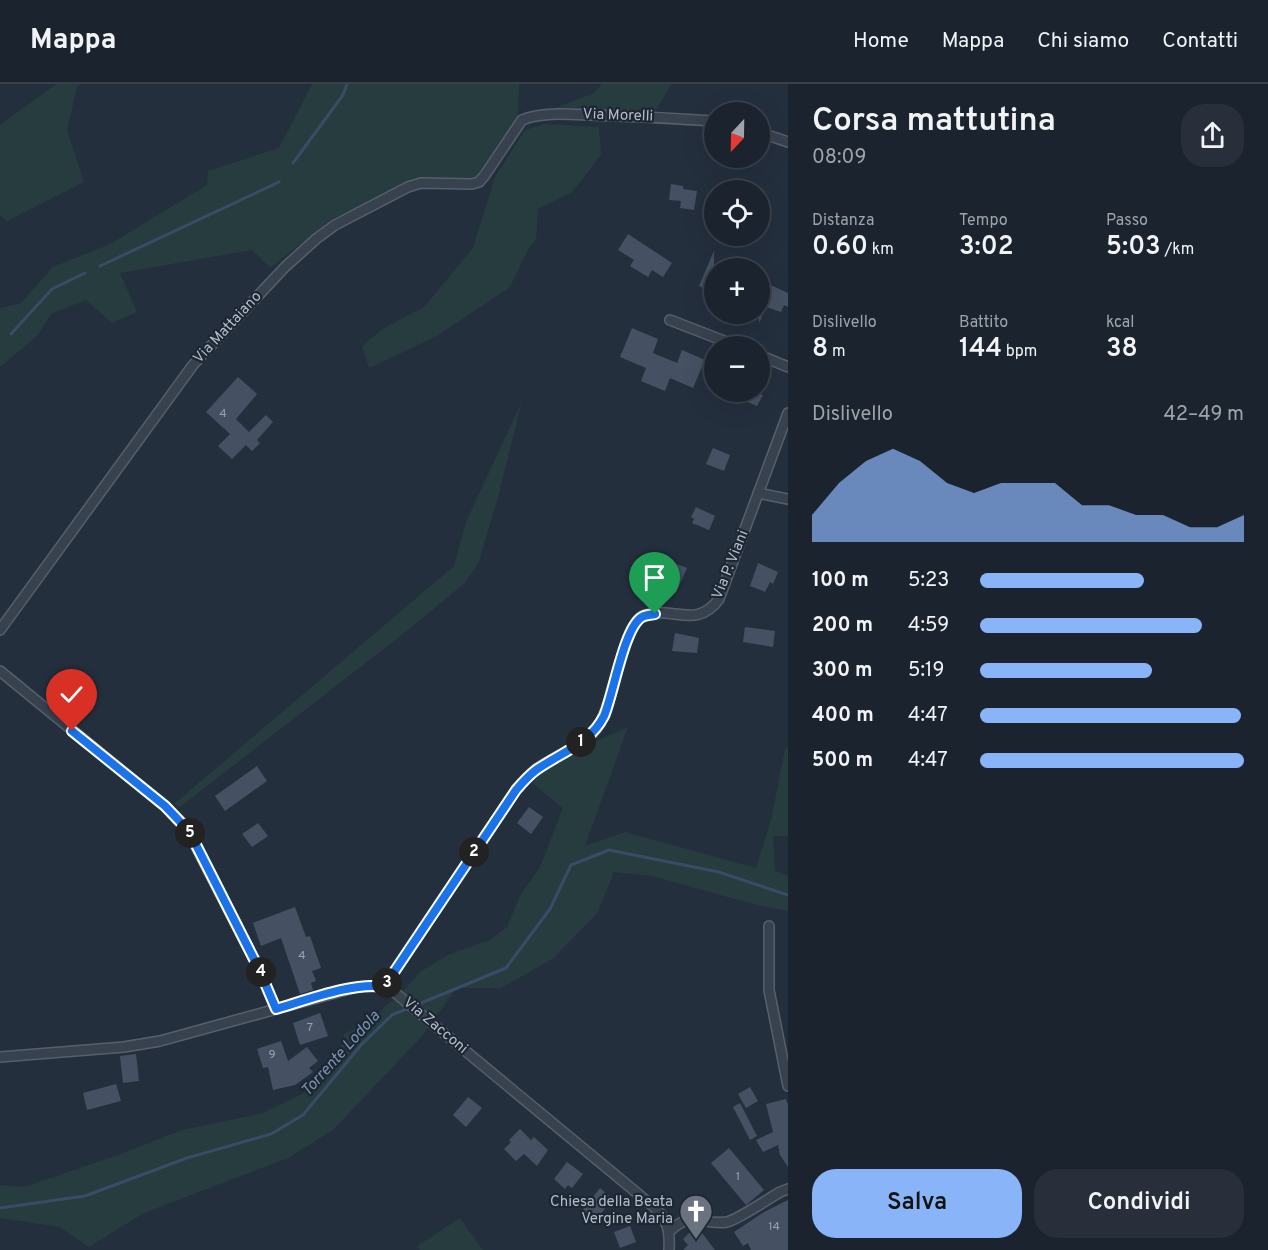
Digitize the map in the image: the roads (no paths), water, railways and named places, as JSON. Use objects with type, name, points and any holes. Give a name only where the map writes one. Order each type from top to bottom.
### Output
[{"type":"street","name":"Via Morelli","points":[[522,120],[530,116],[564,114],[704,121]]},
{"type":"street","name":"Via Mattaiano","points":[[0,630],[194,365],[285,267],[316,238],[335,225],[408,187],[421,183],[472,184],[479,182],[522,120]]},
{"type":"street","points":[[770,136],[788,142]]},
{"type":"street","points":[[670,320],[711,336]]},
{"type":"street","points":[[770,360],[788,367]]},
{"type":"street","name":"Via P. Viani","points":[[388,989],[516,790],[536,770],[588,738],[597,728],[605,713],[628,639],[638,620],[643,616],[655,614],[698,614],[712,608],[719,599],[788,414]]},
{"type":"street","points":[[758,493],[788,499]]},
{"type":"street","points":[[0,671],[165,806],[189,831],[259,969],[276,1009]]},
{"type":"street","points":[[769,926],[769,990],[788,1086]]},
{"type":"street","points":[[0,1057],[124,1047],[160,1041],[353,988],[370,986],[388,989]]},
{"type":"street","name":"Via Zacconi","points":[[388,989],[654,1207],[667,1223],[670,1231]]},
{"type":"street","points":[[669,1250],[670,1231],[677,1224],[689,1219],[728,1222],[788,1189]]},
{"type":"waterway","points":[[293,163],[343,95],[347,84]]},
{"type":"waterway","points":[[100,266],[279,182]]},
{"type":"waterway","points":[[11,334],[52,289],[85,273]]},
{"type":"waterway","name":"Torrente Lodola","points":[[0,1208],[85,1196],[187,1158],[271,1134],[303,1115],[361,1045],[392,1015],[506,968],[550,909],[571,865],[609,850],[719,872],[788,895]]},
{"type":"place","name":"Chiesa della Beata Vergine Maria","points":[[696,1240]]}]
